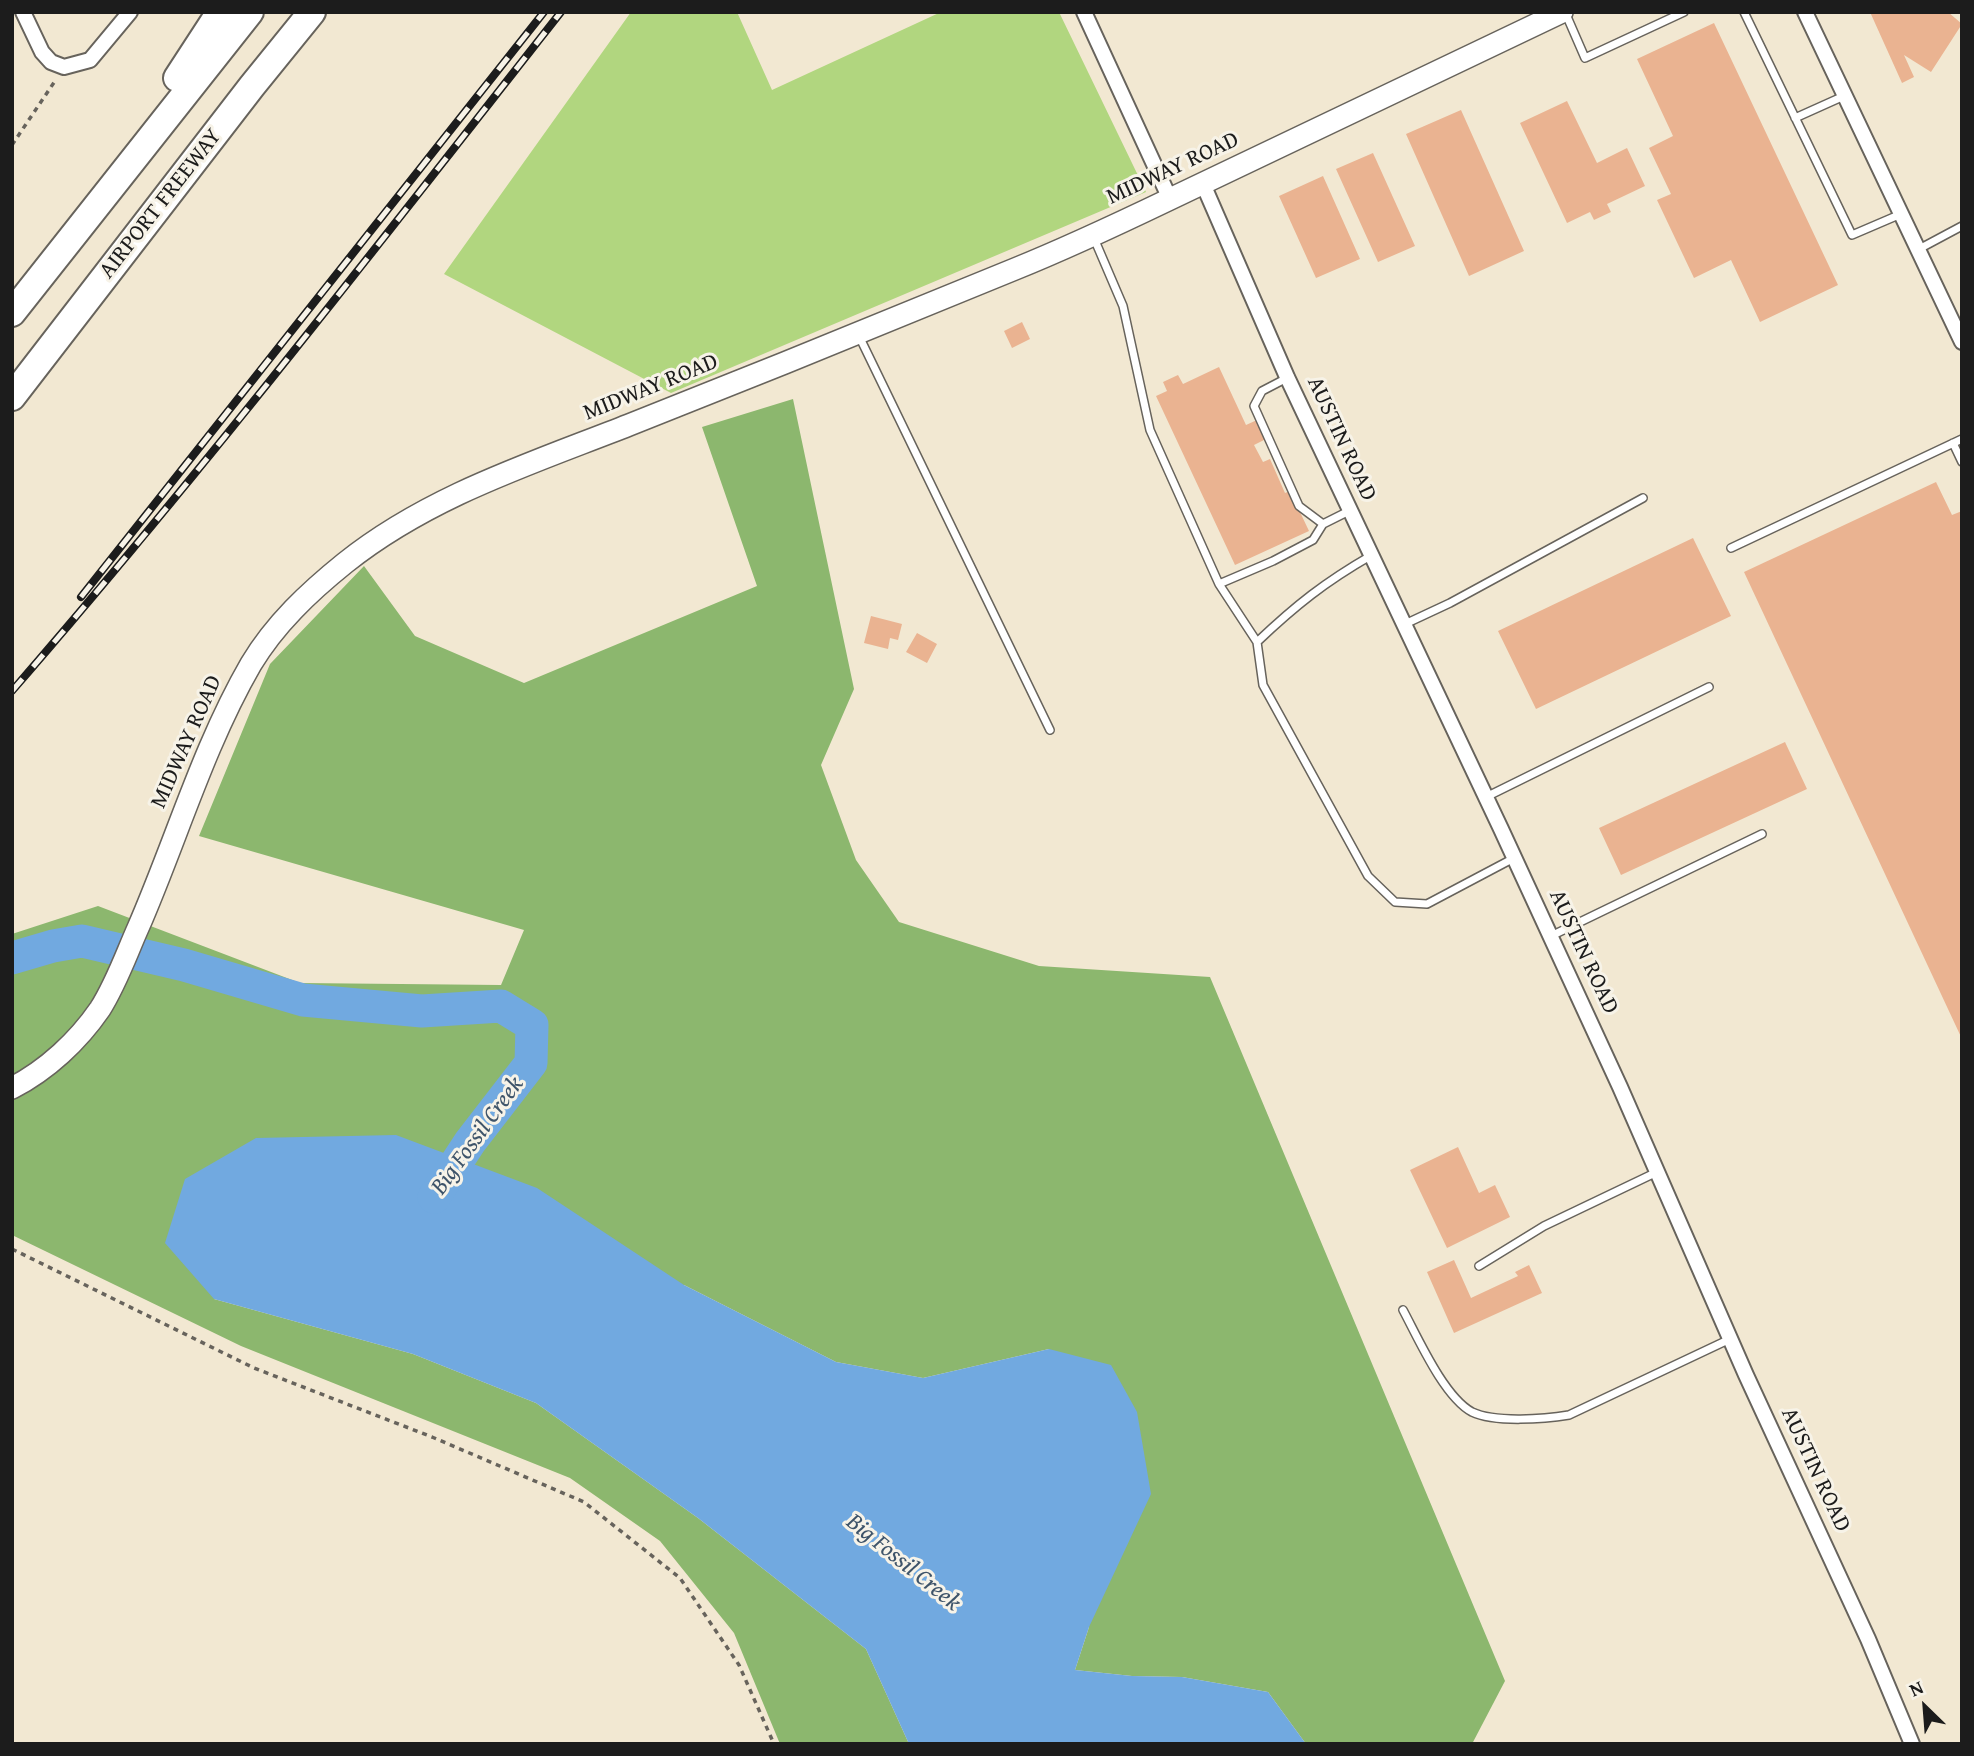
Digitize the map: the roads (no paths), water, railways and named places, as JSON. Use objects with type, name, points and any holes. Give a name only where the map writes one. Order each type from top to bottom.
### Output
[{"type":"highway","points":[[81,226],[220,12]]},
{"type":"highway","points":[[12,313],[250,12]]},
{"type":"highway","name":"AIRPORT FREEWAY","points":[[12,397],[312,12]]},
{"type":"main road","name":"MIDWAY ROAD","points":[[12,1088],[42,1069],[72,1042],[99,1010],[113,987],[200,772],[237,690],[254,660],[294,608],[346,562],[408,519],[474,485],[1093,236],[1530,23],[1563,12]]},
{"type":"street","points":[[23,12],[42,52],[51,62],[64,67],[90,60],[130,12]]},
{"type":"street","points":[[1084,12],[1170,199]]},
{"type":"street","points":[[1805,12],[1962,342]]},
{"type":"street","name":"AUSTIN ROAD","points":[[1203,184],[1349,511],[1551,936],[1730,1339],[1868,1639],[1912,1744]]},
{"type":"lane","points":[[1563,12],[1585,58],[1684,12]]},
{"type":"lane","points":[[1744,12],[1852,235],[1901,214]]},
{"type":"lane","points":[[1795,118],[1844,96]]},
{"type":"lane","points":[[1918,250],[1962,226]]},
{"type":"lane","points":[[1093,236],[1123,306],[1150,430],[1219,584],[1256,642],[1263,685],[1368,876],[1395,902],[1427,904],[1514,858]]},
{"type":"lane","points":[[857,332],[1050,730]]},
{"type":"lane","points":[[1287,377],[1262,391],[1254,406],[1299,506],[1323,524]]},
{"type":"lane","points":[[1731,548],[1962,439]]},
{"type":"lane","points":[[1953,443],[1962,462]]},
{"type":"lane","points":[[1405,624],[1450,603],[1643,498]]},
{"type":"lane","points":[[1219,584],[1313,540],[1323,524],[1349,511]]},
{"type":"lane","points":[[1256,642],[1296,605],[1324,584],[1372,555]]},
{"type":"lane","points":[[1486,797],[1709,687]]},
{"type":"lane","points":[[1551,936],[1762,834]]},
{"type":"lane","points":[[1479,1266],[1544,1226],[1657,1172]]},
{"type":"lane","points":[[1403,1310],[1442,1383],[1472,1412],[1495,1418],[1569,1415],[1730,1339]]},
{"type":"water","points":[[396,1135],[537,1188],[684,1285],[836,1362],[923,1378],[1049,1349],[1111,1365],[1137,1412],[1151,1494],[1089,1627],[1075,1670],[1132,1676],[1182,1677],[1268,1692],[1306,1744],[909,1744],[866,1649],[698,1518],[536,1403],[413,1354],[214,1299],[165,1243],[185,1179],[256,1138]]},
{"type":"waterway","name":"Big Fossil Creek","points":[[12,958],[82,941],[184,965],[303,1000],[422,1011],[501,1006],[532,1025],[531,1063],[470,1142],[434,1197]]},
{"type":"railway","points":[[81,597],[544,12]]},
{"type":"railway","points":[[12,691],[222,440],[561,12]]}]
